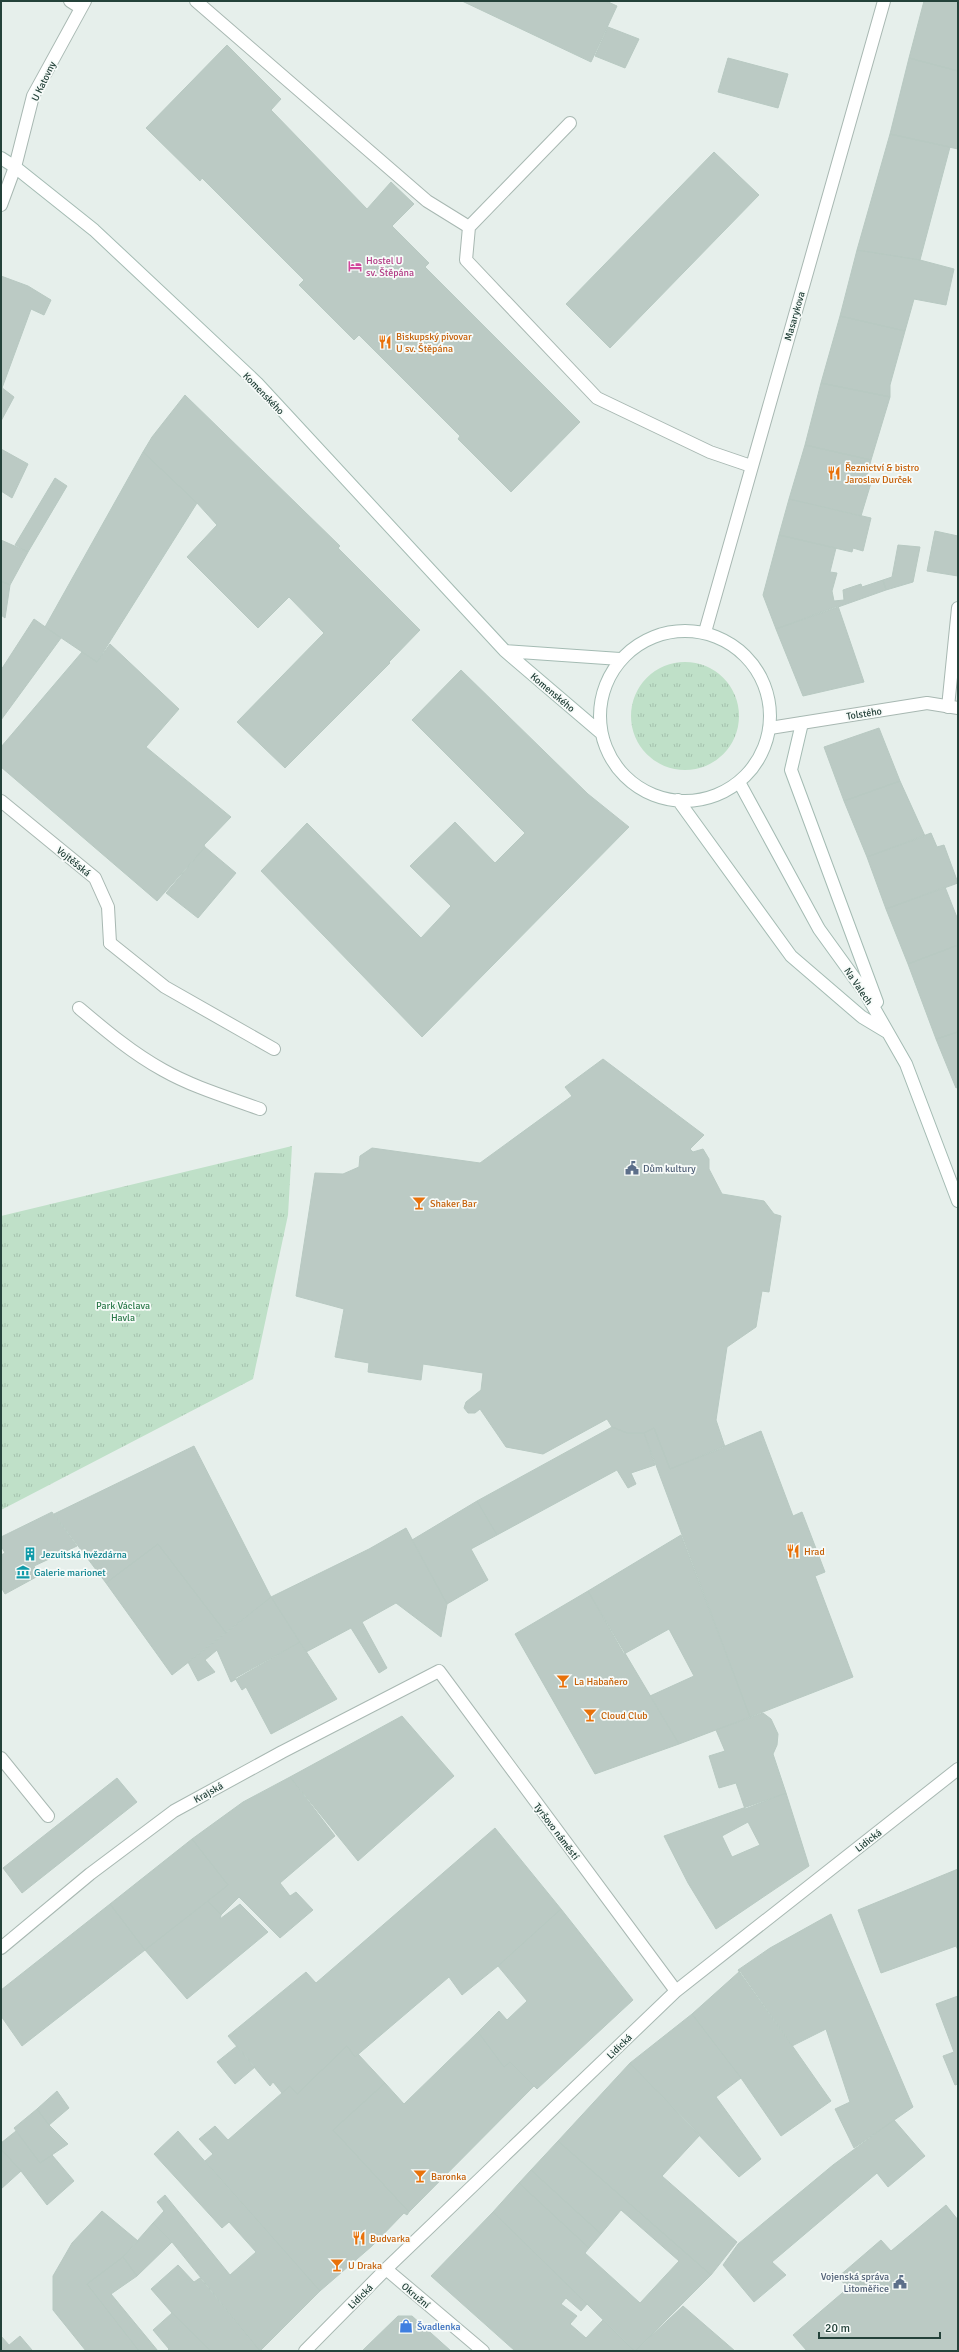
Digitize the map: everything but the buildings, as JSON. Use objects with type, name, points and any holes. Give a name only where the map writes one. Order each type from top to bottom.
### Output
[{"type":"street","points":[[70,1],[83,4]]},
{"type":"street","points":[[196,1],[428,201],[469,227]]},
{"type":"street","name":"Masarykova","points":[[705,632],[884,1]]},
{"type":"street","name":"U Katovny","points":[[1,205],[15,167],[33,96],[83,4]]},
{"type":"street","points":[[570,123],[469,227],[466,260],[597,398],[710,452],[751,466]]},
{"type":"street","name":"Komenského","points":[[1,158],[15,167],[94,230],[257,383],[505,651],[602,733]]},
{"type":"street","points":[[953,707],[958,608]]},
{"type":"street","points":[[666,632],[705,632],[739,649],[762,678],[770,713],[770,728],[766,744],[750,772],[739,782],[725,791],[700,799],[678,800],[662,798],[634,784],[613,762],[602,733],[600,704],[612,670],[620,659],[633,648],[666,632]]},
{"type":"street","points":[[505,651],[620,659]]},
{"type":"street","name":"Tolstého","points":[[770,728],[927,704],[953,707]]},
{"type":"street","points":[[802,723],[791,770],[888,1034]]},
{"type":"street","name":"Na Valech","points":[[739,782],[819,929],[866,994],[906,1064],[958,1201]]},
{"type":"street","name":"Vojtěšská","points":[[1,800],[95,878],[108,907],[110,943],[165,987],[274,1049]]},
{"type":"street","points":[[678,800],[791,956],[862,1017],[888,1034]]},
{"type":"street","points":[[79,1008],[119,1041],[163,1070],[210,1092],[260,1109]]},
{"type":"street","name":"Krajská","points":[[1,1948],[90,1874],[174,1811],[282,1752],[439,1671]]},
{"type":"street","name":"Tyršovo náměstí","points":[[439,1671],[676,1991]]},
{"type":"street","points":[[1,1758],[48,1816]]},
{"type":"street","name":"Lidická","points":[[305,2351],[386,2269],[676,1991],[958,1769]]},
{"type":"street","name":"Okružní","points":[[386,2269],[483,2351]]},
{"type":"green space","points":[[685,662],[706,666],[723,678],[735,695],[739,716],[735,737],[723,754],[706,766],[685,770],[664,766],[647,754],[635,737],[631,716],[635,695],[647,678],[664,666]]},
{"type":"green space","name":"Park Václava Havla","points":[[292,1146],[288,1215],[253,1379],[1,1510],[1,1216]]},
{"type":"place","name":"Hostel U sv. Štěpána","points":[[355,266]]},
{"type":"place","name":"Biskupský pivovar U sv. Štěpána","points":[[385,342]]},
{"type":"place","name":"Řeznictví & bistro Jaroslav Durček","points":[[834,473]]},
{"type":"place","name":"Dům kultury","points":[[632,1168]]},
{"type":"place","name":"Shaker Bar","points":[[419,1203]]},
{"type":"place","name":"Hrad","points":[[793,1551]]},
{"type":"place","name":"Jezuitská hvězdárna","points":[[30,1554]]},
{"type":"place","name":"Galerie marionet","points":[[23,1572]]},
{"type":"place","name":"La Habaňero","points":[[563,1681]]},
{"type":"place","name":"Cloud Club","points":[[590,1715]]},
{"type":"place","name":"Baronka","points":[[420,2176]]},
{"type":"place","name":"Budvarka","points":[[359,2238]]},
{"type":"place","name":"U Draka","points":[[337,2265]]},
{"type":"place","name":"Vojenská správa Litoměřice","points":[[900,2282]]},
{"type":"place","name":"Švadlenka","points":[[406,2326]]}]
